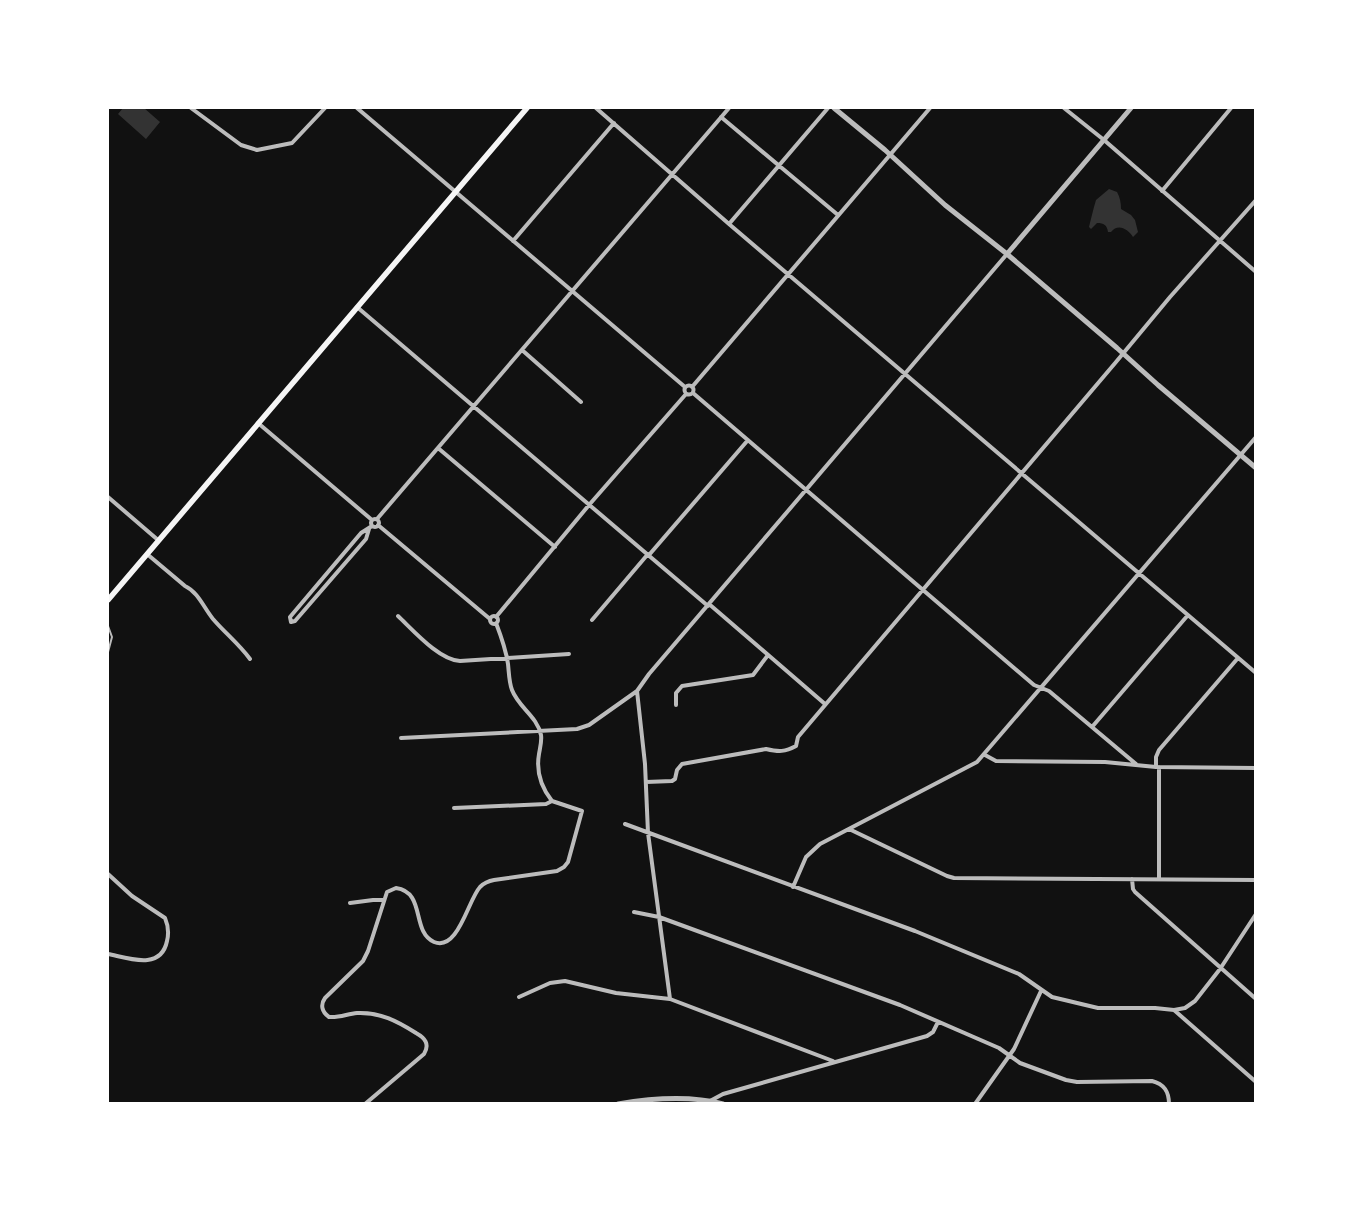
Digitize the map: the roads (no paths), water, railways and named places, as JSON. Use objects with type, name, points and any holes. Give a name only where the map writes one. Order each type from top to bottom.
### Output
[{"type":"main road","points":[[108,600],[527,108]]},
{"type":"street","points":[[191,108],[244,147],[257,150],[289,144],[295,141],[324,108]]},
{"type":"street","points":[[357,108],[685,387],[684,391],[686,394]]},
{"type":"street","points":[[596,108],[904,374],[1255,672]]},
{"type":"street","points":[[372,520],[371,527],[366,539],[295,621],[291,622],[290,617],[361,533],[371,527],[376,527],[378,522],[438,448],[729,108]]},
{"type":"street","points":[[729,224],[828,108]]},
{"type":"street","points":[[834,108],[945,205],[1007,254],[1256,468]]},
{"type":"street","points":[[685,387],[692,386],[930,108]]},
{"type":"street","points":[[1064,108],[1104,140],[1256,272]]},
{"type":"street","points":[[401,738],[577,729],[589,725],[637,691],[649,674],[1131,108]]},
{"type":"street","points":[[1162,191],[1231,108]]},
{"type":"street","points":[[721,117],[838,215]]},
{"type":"street","points":[[513,241],[614,123]]},
{"type":"street","points":[[646,782],[672,781],[676,779],[677,770],[682,764],[766,749],[779,752],[796,746],[798,737],[825,704],[1170,297],[1256,200]]},
{"type":"street","points":[[357,307],[825,704]]},
{"type":"street","points":[[522,350],[580,402]]},
{"type":"street","points":[[692,386],[693,393],[922,590],[1034,685],[1049,691],[1136,764]]},
{"type":"street","points":[[490,619],[493,616],[496,617],[589,505],[686,394],[693,393]]},
{"type":"street","points":[[258,423],[372,520],[378,522],[490,619],[491,623],[496,623]]},
{"type":"street","points":[[793,887],[806,857],[820,844],[972,766],[985,755],[1138,573],[1256,437]]},
{"type":"street","points":[[592,620],[748,440]]},
{"type":"street","points":[[438,448],[555,547]]},
{"type":"street","points":[[108,497],[158,540]]},
{"type":"street","points":[[147,554],[185,586],[192,589],[211,618],[250,659]]},
{"type":"street","points":[[1092,727],[1188,615]]},
{"type":"street","points":[[398,616],[448,659],[460,661],[569,654]]},
{"type":"street","points":[[365,1104],[424,1054],[427,1048],[422,1036],[394,1020],[379,1015],[362,1013],[332,1017],[326,1015],[322,1008],[325,998],[363,961],[387,892],[396,888],[403,889],[416,903],[426,936],[435,942],[448,941],[456,933],[477,891],[486,883],[494,880],[554,872],[564,868],[568,862],[582,811],[552,800],[545,791],[539,776],[538,759],[542,740],[540,731],[530,714],[516,699],[513,692],[496,617]]},
{"type":"street","points":[[676,705],[676,693],[682,686],[753,675],[768,655]]},
{"type":"street","points":[[1159,879],[1158,767],[1156,757],[1159,750],[1238,658]]},
{"type":"street","points":[[637,691],[646,782],[648,833],[670,999]]},
{"type":"street","points":[[985,755],[996,761],[1105,762],[1158,767],[1256,768]]},
{"type":"street","points":[[454,808],[546,804],[552,800]]},
{"type":"street","points":[[625,824],[915,930],[1018,974],[1052,997],[1093,1008],[1174,1010],[1185,1008],[1195,1001],[1220,968],[1256,914]]},
{"type":"street","points":[[850,829],[954,878],[1256,880]]},
{"type":"street","points":[[108,874],[132,896],[165,918],[168,931],[167,943],[163,953],[151,960],[140,961],[108,954]]},
{"type":"street","points":[[1132,879],[1135,892],[1256,999]]},
{"type":"street","points":[[350,903],[383,900]]},
{"type":"street","points":[[634,912],[660,916],[900,1006],[999,1048],[1020,1063],[1069,1081],[1152,1081],[1163,1086],[1168,1094],[1169,1104]]},
{"type":"street","points":[[518,997],[550,983],[565,981],[616,993],[670,999],[833,1061]]},
{"type":"street","points":[[976,1104],[1010,1055],[1033,1011],[1041,991]]},
{"type":"street","points":[[1174,1010],[1255,1081]]},
{"type":"street","points":[[710,1101],[721,1094],[927,1036],[933,1032],[938,1022]]},
{"type":"street","points":[[618,1104],[667,1098],[710,1101],[723,1104]]},
{"type":"lane","points":[[108,626],[112,633],[108,652]]}]
